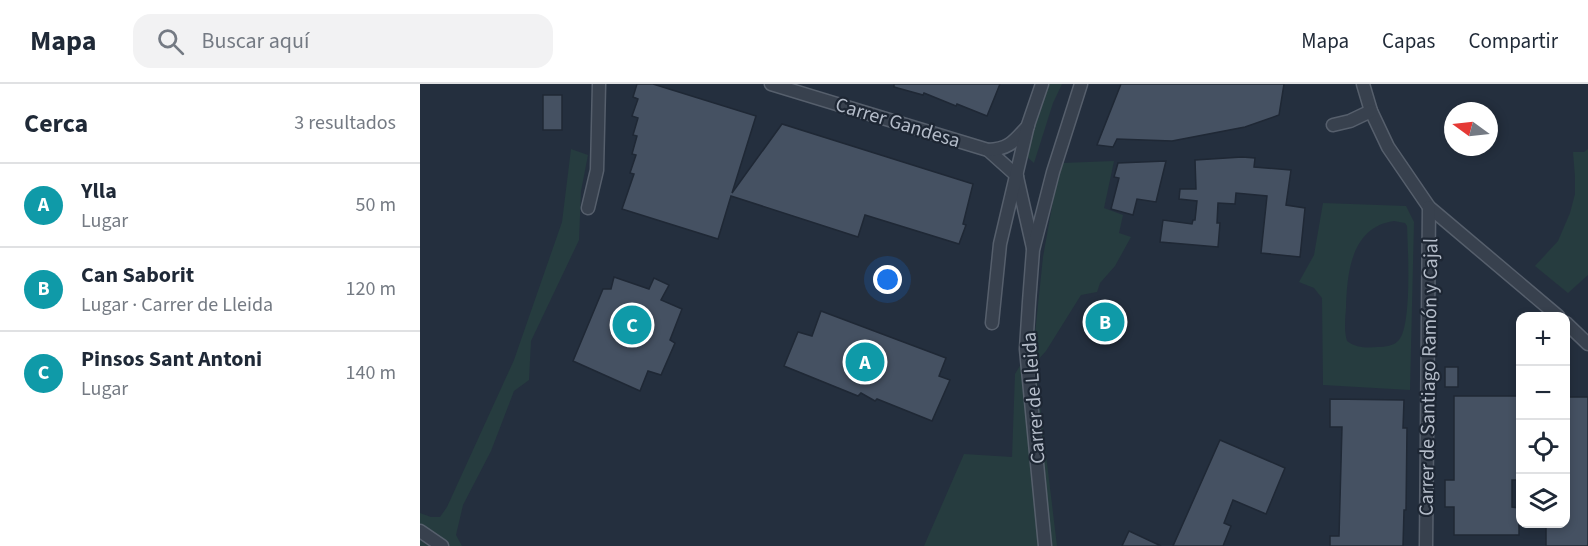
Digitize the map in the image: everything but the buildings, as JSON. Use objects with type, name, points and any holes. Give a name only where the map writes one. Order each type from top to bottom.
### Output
[{"type":"street","points":[[588,208],[597,170],[599,84]]},
{"type":"street","name":"Carrer Gandesa","points":[[771,84],[988,150],[1017,176]]},
{"type":"street","points":[[815,97],[820,84]]},
{"type":"street","name":"Carrer de Lleida","points":[[992,323],[1000,244],[1028,125],[1042,84]]},
{"type":"street","name":"Carrer de Lleida","points":[[1045,546],[1026,349],[1033,250],[1053,172],[1081,84]]},
{"type":"street","points":[[1363,84],[1371,111],[1388,147],[1430,207],[1553,312]]},
{"type":"street","points":[[1333,125],[1350,121],[1371,111]]},
{"type":"street","points":[[988,150],[1008,146],[1028,125]]},
{"type":"street","name":"Carrer de Lleida","points":[[1017,176],[1033,250]]},
{"type":"street","name":"Carrer de Santiago Ramón y Cajal","points":[[1426,546],[1430,207]]},
{"type":"street","points":[[1570,327],[1588,344]]},
{"type":"street","points":[[420,531],[442,546]]},
{"type":"green space","points":[[1048,84],[1062,84],[1053,103],[1034,163],[1026,156]]},
{"type":"green space","points":[[571,149],[588,155],[581,191],[579,240],[531,341],[529,380],[514,391],[491,451],[463,505],[456,535],[462,546],[420,546],[420,513],[440,517],[447,507],[514,360],[562,222]]},
{"type":"green space","points":[[1588,149],[1588,275],[1568,293],[1535,266],[1558,241],[1570,213],[1575,194],[1573,152],[1584,152]]},
{"type":"green space","points":[[1114,161],[1104,208],[1123,215],[1119,233],[1131,237],[1115,266],[1100,283],[1097,292],[1081,295],[1046,351],[1035,363],[1057,546],[924,546],[964,454],[1012,457],[1015,374],[1034,343],[1043,257],[1062,163]]},
{"type":"green space","points":[[1323,203],[1406,206],[1414,222],[1410,390],[1323,385],[1322,298],[1314,288],[1299,282],[1314,255]],"holes":[[[1394,221],[1405,223],[1408,251],[1408,303],[1403,331],[1399,340],[1389,346],[1354,345],[1347,341],[1345,333],[1348,280],[1354,254],[1368,232]]]},
{"type":"place","name":"Can Saborit","points":[[1105,322]]},
{"type":"place","name":"Pinsos Sant Antoni","points":[[632,325]]},
{"type":"place","name":"Ylla","points":[[865,362]]}]
